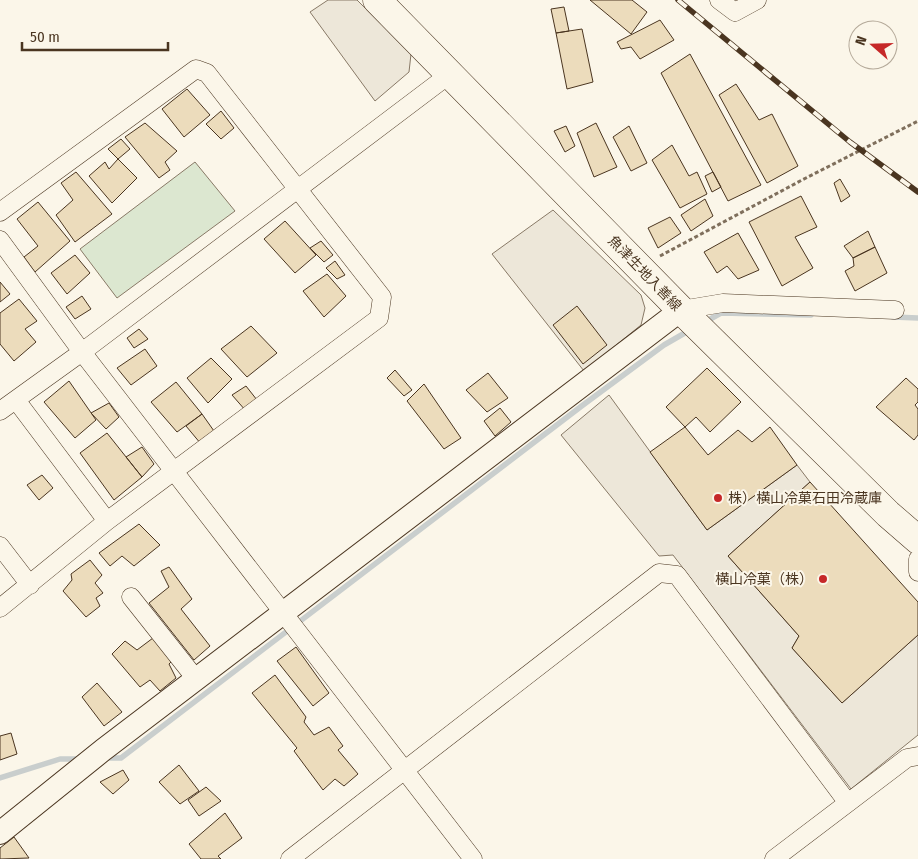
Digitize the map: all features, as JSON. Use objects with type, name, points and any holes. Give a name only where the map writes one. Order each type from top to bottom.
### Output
[{"type":"main road","name":"魚津生地入善線","points":[[377,0],[682,310],[888,514],[918,540]]},
{"type":"street","points":[[720,0],[735,12],[757,0]]},
{"type":"street","points":[[0,212],[196,69],[207,73],[299,188],[382,297],[379,318],[107,521],[0,608]]},
{"type":"street","points":[[0,411],[82,352],[450,74]]},
{"type":"street","points":[[0,240],[82,352],[406,769],[473,859]]},
{"type":"street","points":[[0,833],[196,679],[682,310],[722,303],[894,310]]},
{"type":"street","points":[[16,400],[107,521]]},
{"type":"street","points":[[0,546],[30,585]]},
{"type":"street","points":[[918,559],[918,572]]},
{"type":"street","points":[[290,859],[659,573],[677,575],[848,803]]},
{"type":"street","points":[[131,597],[196,679]]},
{"type":"street","points":[[774,859],[907,758],[918,756]]},
{"type":"path","points":[[640,266],[918,121]]},
{"type":"green space","points":[[195,162],[235,211],[117,298],[80,249]]},
{"type":"shaded area","points":[[328,0],[357,0],[411,54],[409,72],[375,101],[310,12]]},
{"type":"shaded area","points":[[553,210],[641,295],[645,308],[641,325],[584,371],[492,254]]},
{"type":"shaded area","points":[[609,395],[707,530],[797,465],[810,482],[728,556],[799,636],[792,648],[842,703],[918,635],[918,735],[851,789],[673,555],[659,556],[561,435]]},
{"type":"building","points":[[590,0],[632,0],[647,12],[631,34]]},
{"type":"building","points":[[564,7],[569,31],[556,33],[551,9]]},
{"type":"building","points":[[660,20],[674,40],[640,59],[631,47],[621,49],[617,42]]},
{"type":"building","points":[[582,29],[593,82],[567,89],[556,33]]},
{"type":"building","points":[[690,54],[761,185],[728,201],[661,73]]},
{"type":"building","points":[[736,84],[759,120],[772,114],[798,166],[767,183],[719,95]]},
{"type":"building","points":[[187,89],[210,115],[184,137],[162,109]]},
{"type":"building","points":[[221,111],[234,128],[221,139],[206,124]]},
{"type":"building","points":[[145,123],[177,151],[165,162],[170,170],[159,178],[125,137]]},
{"type":"building","points":[[596,123],[617,167],[594,177],[577,133]]},
{"type":"building","points":[[566,126],[575,146],[565,152],[554,131]]},
{"type":"building","points":[[629,126],[647,163],[631,171],[613,137]]},
{"type":"building","points":[[121,139],[130,149],[118,159],[108,149]]},
{"type":"building","points":[[672,145],[689,176],[697,172],[707,194],[680,208],[652,160]]},
{"type":"building","points":[[118,159],[137,178],[112,203],[89,176],[105,162],[109,169]]},
{"type":"building","points":[[76,172],[112,214],[75,242],[56,215],[73,200],[61,183]]},
{"type":"building","points":[[713,172],[721,187],[712,192],[705,176]]},
{"type":"building","points":[[840,179],[850,196],[841,202],[834,183]]},
{"type":"building","points":[[801,196],[817,227],[795,237],[813,268],[782,286],[749,222]]},
{"type":"building","points":[[705,199],[713,216],[691,231],[681,215]]},
{"type":"building","points":[[38,202],[70,241],[35,272],[24,257],[38,246],[17,219]]},
{"type":"building","points":[[670,217],[681,233],[658,248],[648,228]]},
{"type":"building","points":[[285,221],[316,255],[295,273],[264,239]]},
{"type":"building","points":[[868,231],[875,247],[853,258],[844,246]]},
{"type":"building","points":[[738,233],[759,270],[738,279],[727,266],[717,273],[704,252]]},
{"type":"building","points":[[321,241],[333,255],[324,262],[310,248]]},
{"type":"building","points":[[875,247],[887,273],[855,291],[845,271],[854,266],[853,258]]},
{"type":"building","points":[[75,255],[90,273],[67,294],[51,273]]},
{"type":"building","points":[[335,261],[345,275],[337,279],[326,268]]},
{"type":"building","points":[[327,274],[346,296],[324,317],[303,291]]},
{"type":"building","points":[[0,282],[10,294],[0,302]]},
{"type":"building","points":[[82,296],[91,309],[75,319],[66,307]]},
{"type":"building","points":[[19,299],[37,321],[25,329],[36,342],[14,361],[0,344],[0,313]]},
{"type":"building","points":[[577,306],[607,345],[583,364],[553,325]]},
{"type":"building","points":[[251,326],[277,353],[247,377],[221,349]]},
{"type":"building","points":[[139,329],[148,339],[134,348],[127,338]]},
{"type":"building","points":[[145,349],[157,366],[131,385],[117,368]]},
{"type":"building","points":[[211,358],[232,379],[208,403],[187,378]]},
{"type":"building","points":[[707,368],[741,402],[710,432],[696,417],[685,427],[666,407]]},
{"type":"building","points":[[395,370],[412,390],[404,396],[387,378]]},
{"type":"building","points":[[488,373],[508,398],[487,412],[466,390]]},
{"type":"building","points":[[906,378],[918,389],[918,402],[915,405],[918,409],[918,435],[914,440],[876,407]]},
{"type":"building","points":[[69,381],[96,420],[75,438],[44,402]]},
{"type":"building","points":[[176,382],[202,414],[177,432],[151,402]]},
{"type":"building","points":[[424,384],[461,438],[444,449],[407,401]]},
{"type":"building","points":[[246,386],[257,400],[246,411],[232,395]]},
{"type":"building","points":[[109,403],[119,417],[106,429],[91,413]]},
{"type":"building","points":[[500,408],[511,422],[495,436],[484,421]]},
{"type":"building","points":[[202,414],[214,431],[201,444],[186,426]]},
{"type":"building","name":"株）横山冷菓石田冷蔵庫","points":[[685,427],[708,455],[738,430],[752,442],[770,427],[797,465],[707,530],[650,452]]},
{"type":"building","points":[[107,433],[142,477],[114,500],[80,453]]},
{"type":"building","points":[[142,447],[154,464],[142,477],[126,457]]},
{"type":"building","points":[[42,475],[53,488],[39,500],[27,485]]},
{"type":"building","name":"横山冷菓（株）","points":[[810,482],[918,602],[918,635],[842,703],[792,648],[799,636],[728,556]]},
{"type":"building","points":[[139,524],[160,545],[134,566],[122,556],[110,566],[99,553]]},
{"type":"building","points":[[90,560],[102,575],[95,583],[103,593],[96,598],[100,606],[86,617],[63,591],[72,580],[71,574]]},
{"type":"building","points":[[169,567],[192,599],[181,609],[210,646],[194,660],[149,603],[169,587],[161,571]]},
{"type":"building","points":[[153,638],[173,660],[169,664],[176,678],[160,691],[150,680],[140,687],[112,654],[125,641],[137,650]]},
{"type":"building","points":[[296,647],[329,693],[313,706],[277,661]]},
{"type":"building","points":[[275,675],[306,717],[304,722],[314,735],[329,727],[343,746],[338,750],[358,774],[344,786],[335,779],[323,790],[294,751],[297,748],[252,693]]},
{"type":"building","points":[[97,683],[122,712],[104,726],[82,697]]},
{"type":"building","points":[[11,733],[17,754],[0,760],[0,736]]},
{"type":"building","points":[[179,765],[199,791],[180,804],[159,782]]},
{"type":"building","points":[[123,770],[129,780],[113,794],[100,782]]},
{"type":"building","points":[[206,787],[221,801],[199,816],[188,800]]},
{"type":"building","points":[[225,813],[242,838],[218,856],[221,859],[201,859],[189,844]]},
{"type":"building","points":[[14,837],[29,858],[0,859],[0,848]]},
{"type":"waterway","points":[[705,322],[721,313],[811,315]]},
{"type":"waterway","points":[[893,317],[918,318]]},
{"type":"waterway","points":[[105,758],[121,758],[583,405],[664,345],[690,330]]},
{"type":"waterway","points":[[0,778],[60,759],[81,759]]},
{"type":"railway","points":[[678,0],[850,142],[918,192]]},
{"type":"place","name":"株）横山冷菓石田冷蔵庫","points":[[718,498]]},
{"type":"place","name":"横山冷菓（株）","points":[[823,579]]}]
